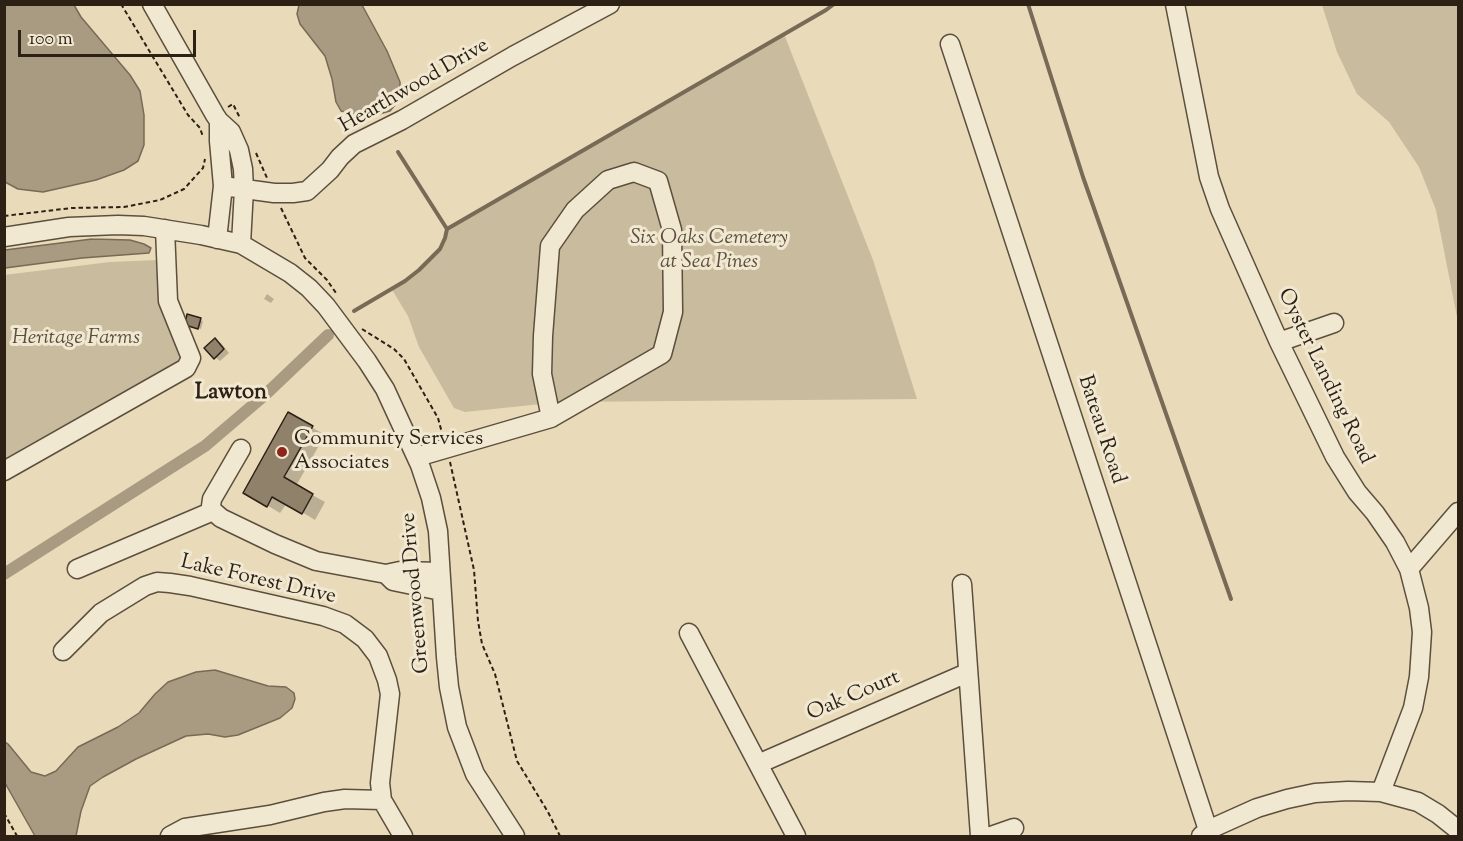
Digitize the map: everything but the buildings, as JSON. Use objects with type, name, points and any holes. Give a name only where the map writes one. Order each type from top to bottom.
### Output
[{"type":"street","points":[[152,4],[219,121],[231,132],[239,150],[244,189],[241,244]]},
{"type":"street","name":"Hearthwood Drive","points":[[223,186],[284,193],[307,191],[354,144],[402,120],[513,56],[610,4]]},
{"type":"street","name":"Oyster Landing Road","points":[[1175,4],[1213,193],[1279,342],[1335,457],[1357,492],[1395,542],[1409,569],[1419,608],[1422,632],[1419,677],[1413,708],[1381,792]]},
{"type":"street","name":"Bateau Road","points":[[950,44],[1204,833]]},
{"type":"street","points":[[217,239],[223,186],[219,121]]},
{"type":"street","points":[[417,457],[551,418],[662,354],[673,312],[672,230],[658,181],[634,172],[608,180],[575,210],[550,246],[542,374],[551,418]]},
{"type":"street","name":"Greenwood Drive","points":[[4,237],[69,227],[118,225],[194,233],[241,244],[290,273],[326,306],[385,389],[417,457],[431,498],[438,531],[443,626],[448,677],[457,727],[475,774],[515,837]]},
{"type":"street","points":[[4,471],[186,368],[191,358],[168,301],[165,229]]},
{"type":"street","points":[[1279,342],[1334,323]]},
{"type":"street","points":[[241,449],[212,499],[213,511],[221,518],[316,561],[386,574],[400,571],[441,581]]},
{"type":"street","points":[[77,569],[213,511]]},
{"type":"street","points":[[1409,569],[1458,512]]},
{"type":"street","name":"Lake Forest Drive","points":[[63,651],[101,613],[145,586],[157,582],[189,586],[323,616],[345,624],[365,639],[378,656],[387,680],[390,694],[380,783],[382,800],[403,837]]},
{"type":"street","points":[[962,585],[980,837]]},
{"type":"street","points":[[689,633],[796,837]]},
{"type":"street","name":"Oak Court","points":[[758,764],[967,673]]},
{"type":"street","points":[[1204,833],[1257,808],[1315,793],[1347,791],[1381,792],[1418,802],[1458,830]]},
{"type":"street","points":[[170,837],[184,828],[226,828],[270,814],[324,802],[382,800]]},
{"type":"street","points":[[991,837],[1014,828]]},
{"type":"path","points":[[121,4],[188,116],[200,128],[203,138]]},
{"type":"path","points":[[4,216],[72,208],[124,207],[160,200],[184,189],[203,168],[205,158]]},
{"type":"path","points":[[4,813],[17,837]]},
{"type":"green space","points":[[1322,5],[1458,5],[1458,322],[1436,210],[1419,167],[1389,122],[1357,94],[1337,52]]},
{"type":"green space","name":"Six Oaks Cemetery at Sea Pines","points":[[784,34],[873,260],[917,399],[560,402],[465,412],[454,408],[419,347],[408,316],[391,288],[419,270],[440,249],[447,229]]},
{"type":"green space","name":"Heritage Farms","points":[[158,260],[159,301],[185,359],[5,464],[4,275],[110,262]]},
{"type":"shaded area","points":[[5,4],[74,5],[81,17],[130,75],[140,91],[144,115],[144,145],[138,161],[124,170],[96,180],[43,192],[18,189],[5,182]]},
{"type":"shaded area","points":[[299,5],[362,5],[387,51],[400,82],[400,99],[390,111],[376,115],[341,111],[336,102],[325,56],[300,24],[297,14]]},
{"type":"shaded area","points":[[92,239],[130,240],[151,248],[149,253],[82,258],[5,268],[5,250]]},
{"type":"shaded area","points":[[215,670],[268,686],[286,687],[294,693],[292,708],[280,718],[238,735],[186,736],[136,759],[90,786],[81,811],[76,836],[35,836],[5,783],[5,742],[31,772],[45,776],[56,771],[78,747],[118,727],[139,713],[168,682],[196,672]]},
{"type":"waterway","points":[[354,311],[405,281],[419,270],[440,249],[447,229],[834,4]]},
{"type":"waterway","points":[[1028,4],[1083,177],[1231,599]]},
{"type":"waterway","points":[[398,152],[447,229]]},
{"type":"waterway","points":[[4,574],[205,446],[266,394],[328,335]]},
{"type":"place","name":"Community Services Associates","points":[[282,452]]},
{"type":"district","name":"Lawton","points":[[231,394]]}]
